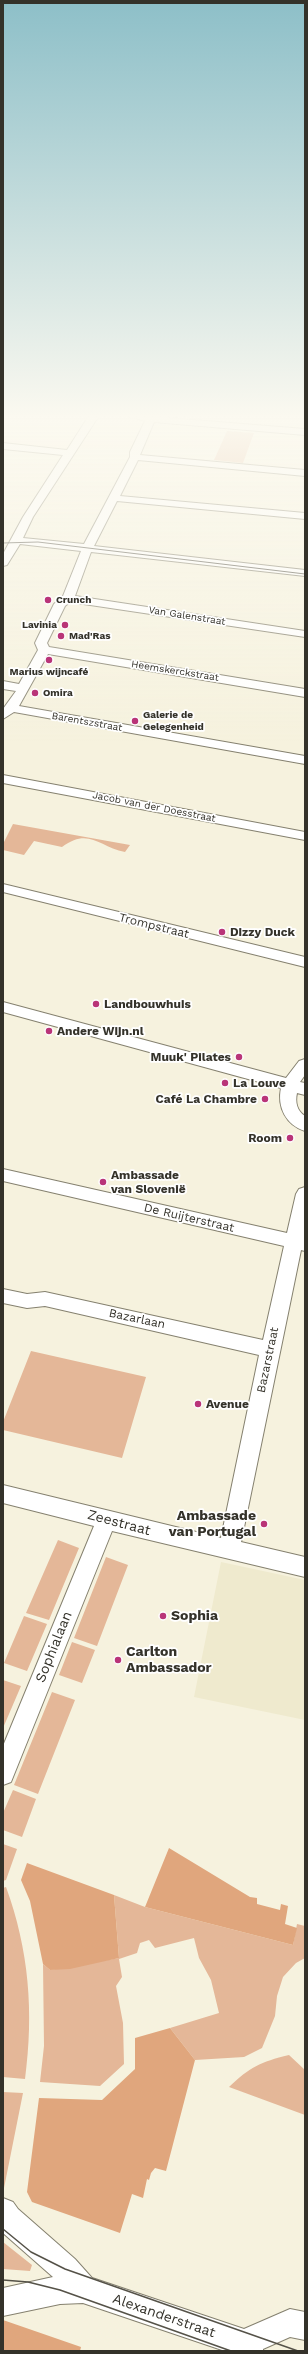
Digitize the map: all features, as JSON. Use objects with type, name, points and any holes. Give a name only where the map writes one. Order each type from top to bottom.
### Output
[{"type":"street","points":[[3,563],[8,543],[23,524]]},
{"type":"street","points":[[7,712],[23,688],[44,650],[41,643],[60,604],[68,598],[88,547],[100,524]]},
{"type":"street","points":[[8,543],[88,547],[305,573]]},
{"type":"street","name":"Van Galenstraat","points":[[68,598],[305,634]]},
{"type":"street","name":"Heemskerckstraat","points":[[44,650],[305,693]]},
{"type":"street","points":[[3,685],[23,688]]},
{"type":"street","name":"Barentszstraat","points":[[7,712],[305,760]]},
{"type":"street","name":"Jacob van der Doesstraat","points":[[3,779],[305,836]]},
{"type":"street","name":"Trompstraat","points":[[3,888],[305,962]]},
{"type":"street","points":[[3,1007],[298,1088]]},
{"type":"street","points":[[298,1088],[296,1074],[305,1065]]},
{"type":"street","points":[[298,1088],[286,1101],[291,1114],[305,1125]]},
{"type":"street","name":"De Ruijterstraat","points":[[3,1175],[299,1243]]},
{"type":"street","name":"Bazarstraat","points":[[229,1550],[270,1348],[299,1243],[305,1194]]},
{"type":"street","name":"Bazarlaan","points":[[3,1296],[27,1301],[44,1300],[270,1348]]},
{"type":"street","name":"Zeestraat","points":[[3,1494],[65,1508],[106,1521],[305,1566]]},
{"type":"street","name":"Sophialaan","points":[[3,1774],[106,1521]]},
{"type":"street","points":[[5,2216],[65,2268],[83,2289]]},
{"type":"street","name":"Alexanderstraat","points":[[3,2302],[60,2290],[83,2289],[247,2347],[290,2323],[305,2326]]},
{"type":"shaded area","points":[[13,824],[130,845],[125,852],[116,850],[87,838],[71,841],[62,847],[34,841],[24,855],[3,850],[3,844]]},
{"type":"shaded area","points":[[31,1351],[146,1377],[122,1458],[3,1430],[3,1422]]},
{"type":"shaded area","points":[[58,1540],[79,1548],[49,1620],[26,1613]]},
{"type":"shaded area","points":[[106,1557],[128,1565],[97,1646],[74,1638]]},
{"type":"shaded area","points":[[221,1562],[305,1580],[305,1720],[194,1697]]},
{"type":"shaded area","points":[[24,1616],[47,1624],[27,1671],[4,1663]]},
{"type":"shaded area","points":[[72,1642],[95,1650],[82,1683],[59,1675]]},
{"type":"shaded area","points":[[3,1680],[21,1686],[3,1728]]},
{"type":"shaded area","points":[[52,1692],[75,1700],[38,1794],[14,1785]]},
{"type":"shaded area","points":[[13,1790],[36,1799],[22,1837],[3,1830],[3,1813]]},
{"type":"shaded area","points":[[3,1844],[17,1849],[6,1880],[3,1881]]},
{"type":"shaded area","points":[[169,1848],[250,1897],[257,1898],[257,1904],[280,1910],[281,1904],[288,1906],[285,1924],[297,1928],[293,1945],[145,1907]]},
{"type":"shaded area","points":[[27,1863],[114,1895],[119,1958],[70,1969],[50,1970],[43,1964],[30,1901],[21,1880]]},
{"type":"shaded area","points":[[6,1887],[20,1934],[28,1982],[29,2030],[25,2079],[3,2077],[3,1888]]},
{"type":"shaded area","points":[[114,1895],[145,1907],[293,1945],[297,1924],[305,1926],[305,1958],[296,1963],[283,1977],[277,1996],[275,2016],[262,2048],[244,2057],[195,2060],[170,2028],[219,2013],[211,1980],[199,1958],[194,1938],[155,1948],[149,1940],[140,1943],[137,1953],[119,1959],[122,1977],[116,1986],[123,2023],[124,2064],[100,2086],[40,2082],[44,2046],[43,1964],[50,1970],[119,1958]]},
{"type":"shaded area","points":[[170,2028],[195,2060],[166,2171],[155,2168],[151,2173],[149,2180],[147,2179],[143,2198],[132,2194],[120,2233],[32,2202],[27,2192],[39,2098],[102,2100],[135,2069],[135,2038]]},
{"type":"shaded area","points":[[289,2055],[305,2070],[305,2115],[229,2087],[256,2066],[270,2060]]},
{"type":"shaded area","points":[[3,2092],[23,2093],[4,2188],[3,2187]]},
{"type":"shaded area","points":[[3,2242],[32,2265],[30,2271],[3,2269]]},
{"type":"shaded area","points":[[3,2320],[81,2347],[80,2351],[3,2351]]},
{"type":"tram line","points":[[3,543],[38,542],[305,574]]},
{"type":"tram line","points":[[3,2229],[31,2252],[65,2269],[298,2351]]},
{"type":"tram line","points":[[3,2280],[28,2282],[60,2290],[231,2351]]},
{"type":"place","name":"Crunch","points":[[48,600]]},
{"type":"place","name":"Lavinia","points":[[65,625]]},
{"type":"place","name":"Mad'Ras","points":[[61,636]]},
{"type":"place","name":"Marius wijncafé","points":[[49,660]]},
{"type":"place","name":"Omira","points":[[35,693]]},
{"type":"place","name":"Galerie de Gelegenheid","points":[[135,721]]},
{"type":"place","name":"Dizzy Duck","points":[[222,932]]},
{"type":"place","name":"Landbouwhuis","points":[[96,1004]]},
{"type":"place","name":"Andere Wijn.nl","points":[[49,1031]]},
{"type":"place","name":"Muuk' Pilates","points":[[239,1057]]},
{"type":"place","name":"La Louve","points":[[225,1083]]},
{"type":"place","name":"Café La Chambre","points":[[265,1099]]},
{"type":"place","name":"Room","points":[[290,1138]]},
{"type":"place","name":"Ambassade van Slovenië","points":[[103,1182]]},
{"type":"place","name":"Avenue","points":[[198,1404]]},
{"type":"place","name":"Ambassade van Portugal","points":[[264,1524]]},
{"type":"place","name":"Sophia","points":[[163,1616]]},
{"type":"place","name":"Carlton Ambassador","points":[[118,1660]]}]
